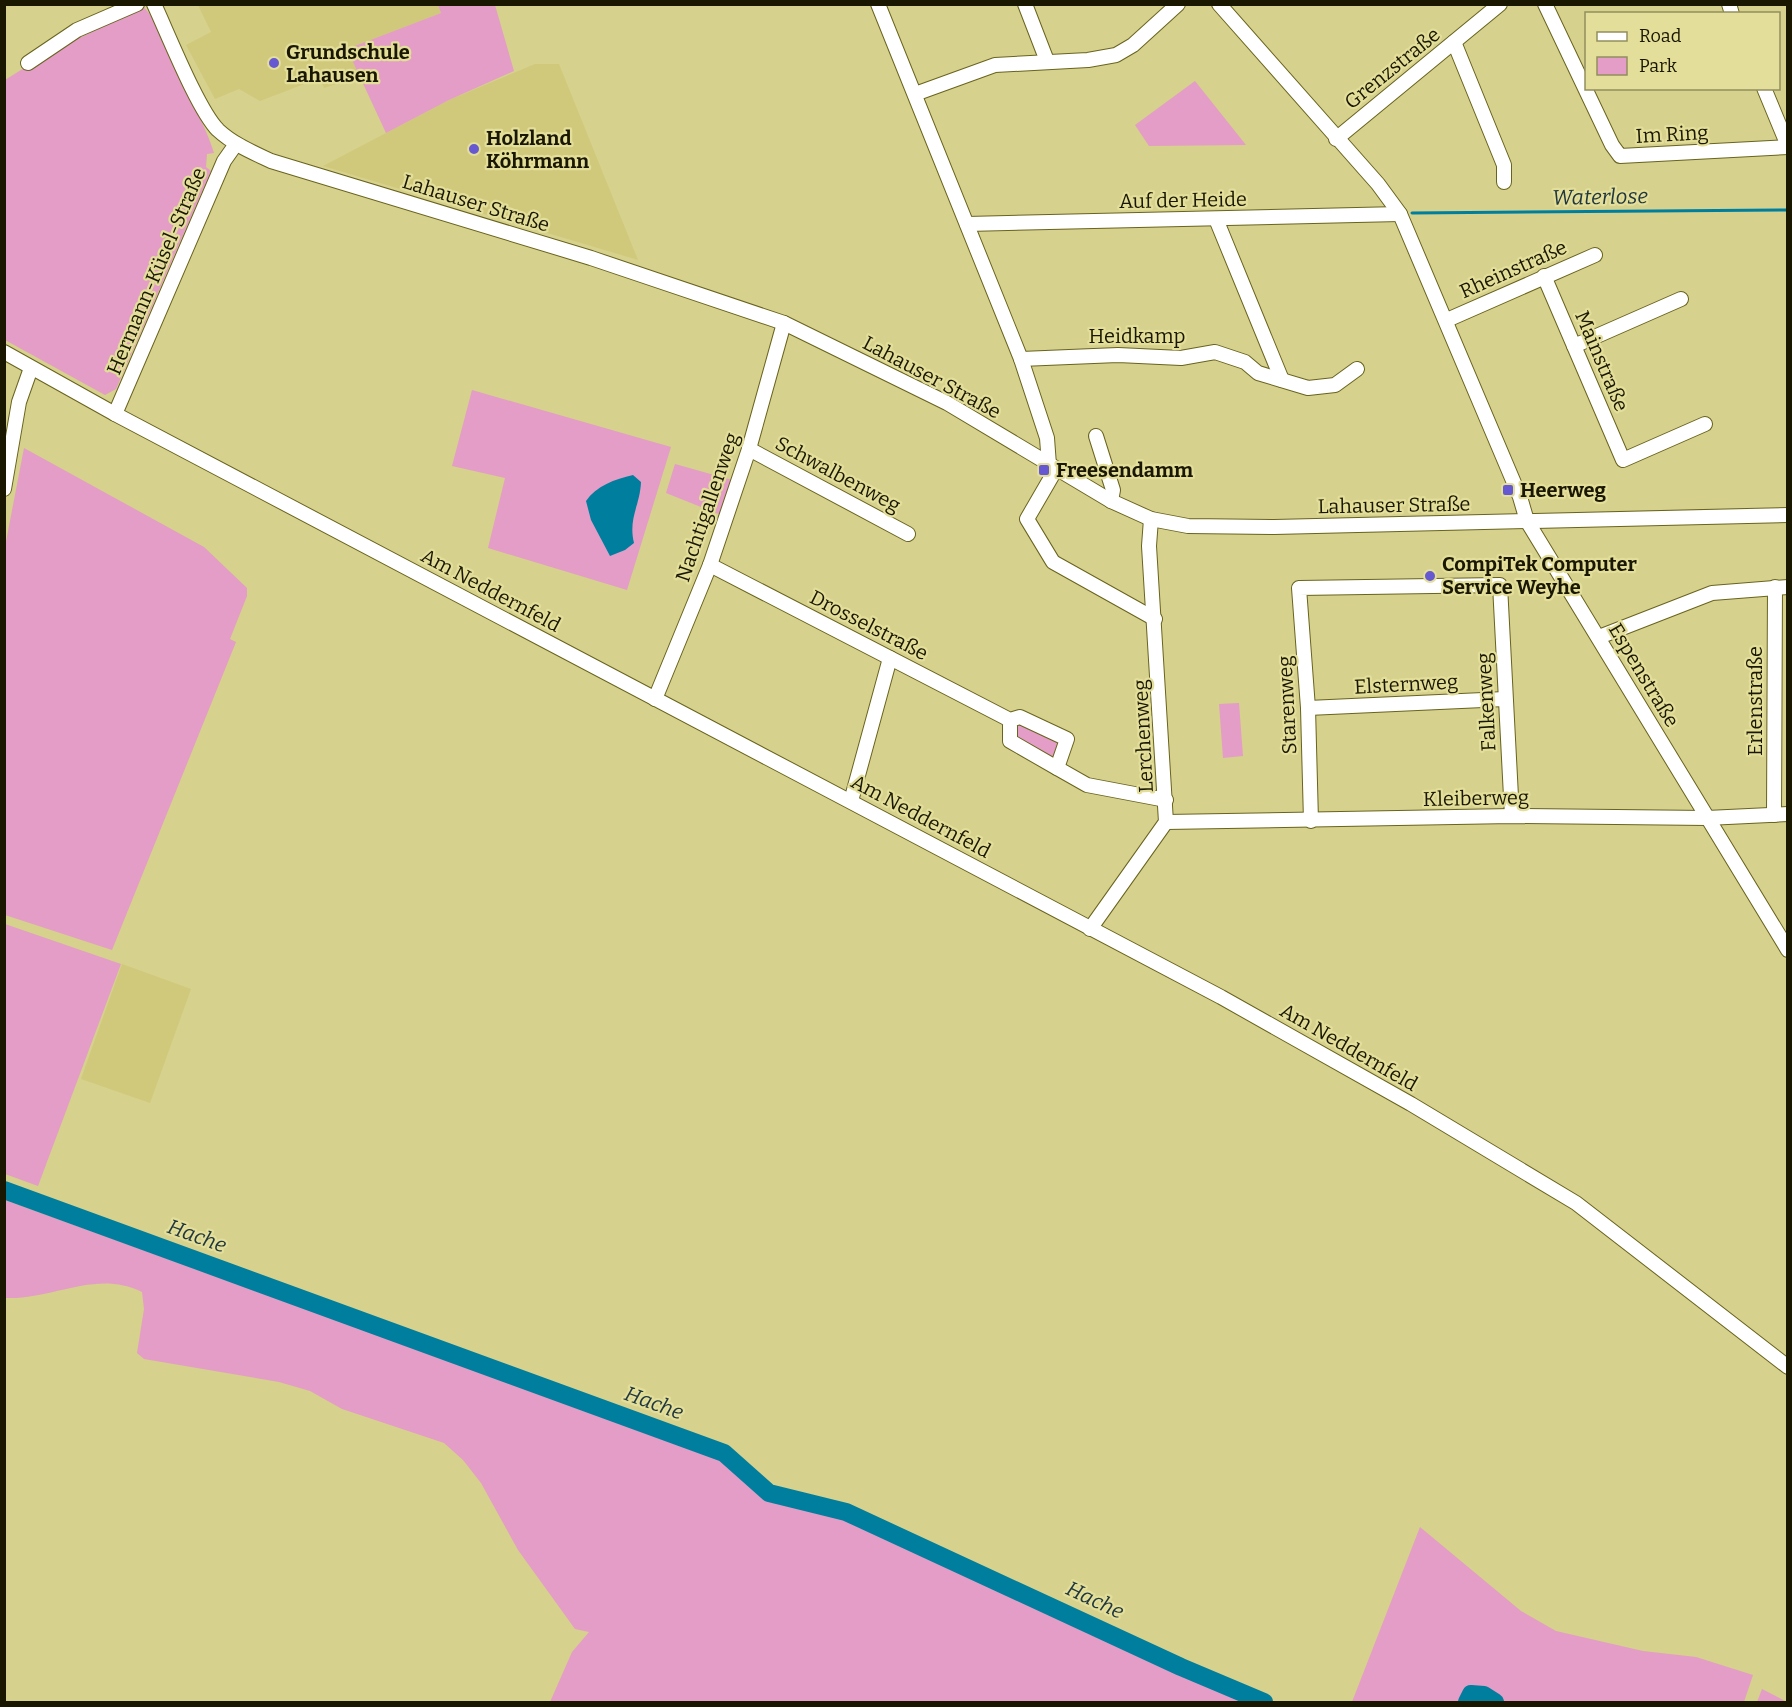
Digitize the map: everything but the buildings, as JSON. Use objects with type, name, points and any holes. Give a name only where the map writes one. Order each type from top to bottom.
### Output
[{"type":"street","points":[[28,63],[77,30],[137,4]]},
{"type":"street","name":"Lahauser Straße","points":[[154,4],[216,128],[236,144],[271,161],[591,258],[784,323],[947,403],[1111,501],[1151,519],[1188,526],[1274,527],[1788,515]]},
{"type":"street","points":[[878,4],[1021,359],[1047,438],[1052,467],[1027,519],[1053,562],[1155,618]]},
{"type":"street","points":[[1025,4],[1047,61]]},
{"type":"street","points":[[915,94],[994,64],[1088,60],[1116,55],[1133,45],[1178,4]]},
{"type":"street","points":[[1219,4],[1378,184],[1400,214],[1447,320],[1516,488],[1527,521]]},
{"type":"street","name":"Grenzstraße","points":[[1336,138],[1500,4]]},
{"type":"street","name":"Im Ring","points":[[1545,4],[1585,88]]},
{"type":"street","points":[[1454,42],[1504,165],[1504,182]]},
{"type":"street","name":"Im Ring","points":[[1586,90],[1612,145],[1620,156],[1788,146]]},
{"type":"street","points":[[1765,90],[1788,146]]},
{"type":"street","name":"Hermann-Küsel-Straße","points":[[116,414],[224,161],[236,144]]},
{"type":"street","name":"Auf der Heide","points":[[967,224],[1400,214]]},
{"type":"street","points":[[1216,219],[1282,380]]},
{"type":"street","name":"Rheinstraße","points":[[1447,320],[1595,255]]},
{"type":"street","name":"Mainstraße","points":[[1544,276],[1623,460],[1705,424]]},
{"type":"street","points":[[1574,346],[1681,299]]},
{"type":"street","name":"Nachtigallenweg","points":[[655,699],[710,565],[749,449],[784,323]]},
{"type":"street","name":"Am Neddernfeld","points":[[4,352],[116,414],[1221,996],[1557,1191],[1788,1367]]},
{"type":"street","name":"Heidkamp","points":[[1021,359],[1118,355],[1181,358],[1215,352],[1245,362],[1258,373],[1308,388],[1335,385],[1357,369]]},
{"type":"street","points":[[4,489],[19,402],[32,368]]},
{"type":"street","points":[[1096,436],[1113,490],[1111,501]]},
{"type":"street","name":"Schwalbenweg","points":[[749,449],[908,534]]},
{"type":"street","name":"Lerchenweg","points":[[1151,519],[1149,546],[1166,822]]},
{"type":"street","name":"Espenstraße","points":[[1527,521],[1788,950]]},
{"type":"street","name":"Drosselstraße","points":[[710,565],[1010,720],[1020,717],[1067,739],[1057,768]]},
{"type":"street","name":"Starenweg","points":[[1311,821],[1308,708],[1299,588],[1500,585]]},
{"type":"street","name":"Falkenweg","points":[[1500,585],[1512,816]]},
{"type":"street","points":[[1599,637],[1712,593],[1781,587]]},
{"type":"street","name":"Erlenstraße","points":[[1781,587],[1781,814]]},
{"type":"street","points":[[851,801],[890,658]]},
{"type":"street","name":"Elsternweg","points":[[1308,708],[1505,699]]},
{"type":"street","points":[[1010,720],[1010,741],[1088,785],[1166,800]]},
{"type":"street","name":"Kleiberweg","points":[[1166,822],[1512,816],[1707,818],[1781,814]]},
{"type":"street","points":[[1090,929],[1166,822]]},
{"type":"shaded area","name":"Grundschule Lahausen","points":[[438,4],[441,13],[348,49],[360,76],[324,88],[320,78],[260,101],[239,89],[215,99],[186,45],[211,32],[198,5]]},
{"type":"shaded area","name":"Holzland Köhrmann","points":[[535,64],[559,64],[638,260],[323,166],[449,100]]},
{"type":"shaded area","points":[[122,964],[191,989],[150,1103],[81,1079]]},
{"type":"green space","points":[[438,5],[495,5],[514,71],[449,100],[386,133],[347,49],[441,13]]},
{"type":"green space","points":[[144,7],[163,36],[214,153],[207,154],[206,167],[211,171],[116,389],[105,395],[5,340],[5,80],[48,53]]},
{"type":"green space","points":[[1195,81],[1246,145],[1149,146],[1135,125]]},
{"type":"green space","points":[[472,390],[671,447],[627,590],[488,548],[505,478],[452,466]]},
{"type":"green space","points":[[24,448],[204,547],[247,588],[247,596],[230,639],[236,642],[112,950],[5,915],[4,552]]},
{"type":"green space","points":[[675,464],[732,480],[721,515],[666,493]]},
{"type":"green space","points":[[1239,703],[1243,756],[1223,758],[1219,704]]},
{"type":"green space","points":[[1020,718],[1064,739],[1055,765],[1011,740],[1011,722]]},
{"type":"green space","points":[[5,924],[121,964],[38,1186],[5,1174]]},
{"type":"green space","points":[[5,1200],[721,1459],[765,1498],[844,1517],[1251,1702],[550,1702],[572,1652],[589,1632],[575,1629],[518,1550],[481,1483],[463,1460],[444,1443],[342,1409],[310,1391],[279,1382],[144,1359],[137,1353],[144,1309],[142,1292],[125,1286],[91,1284],[40,1295],[5,1298]]},
{"type":"green space","points":[[1420,1527],[1521,1611],[1556,1631],[1643,1651],[1696,1657],[1753,1675],[1744,1702],[1352,1702]]},
{"type":"green space","points":[[1762,1689],[1787,1702],[1757,1702]]},
{"type":"water","points":[[633,475],[641,482],[632,526],[634,543],[625,550],[610,556],[591,520],[586,501],[606,484]]},
{"type":"waterway","name":"Waterlose","points":[[1412,213],[1788,210]]},
{"type":"waterway","name":"Hache","points":[[4,1190],[724,1453],[769,1493],[846,1512],[1181,1667],[1264,1702]]},
{"type":"waterway","name":"Hache","points":[[1467,1702],[1471,1694],[1484,1695],[1495,1702]]},
{"type":"place","name":"Grundschule Lahausen","points":[[274,63]]},
{"type":"place","name":"Holzland Köhrmann","points":[[474,149]]},
{"type":"place","name":"Freesendamm","points":[[1044,470]]},
{"type":"place","name":"Heerweg","points":[[1508,490]]},
{"type":"place","name":"CompiTek Computer Service Weyhe","points":[[1430,576]]}]
